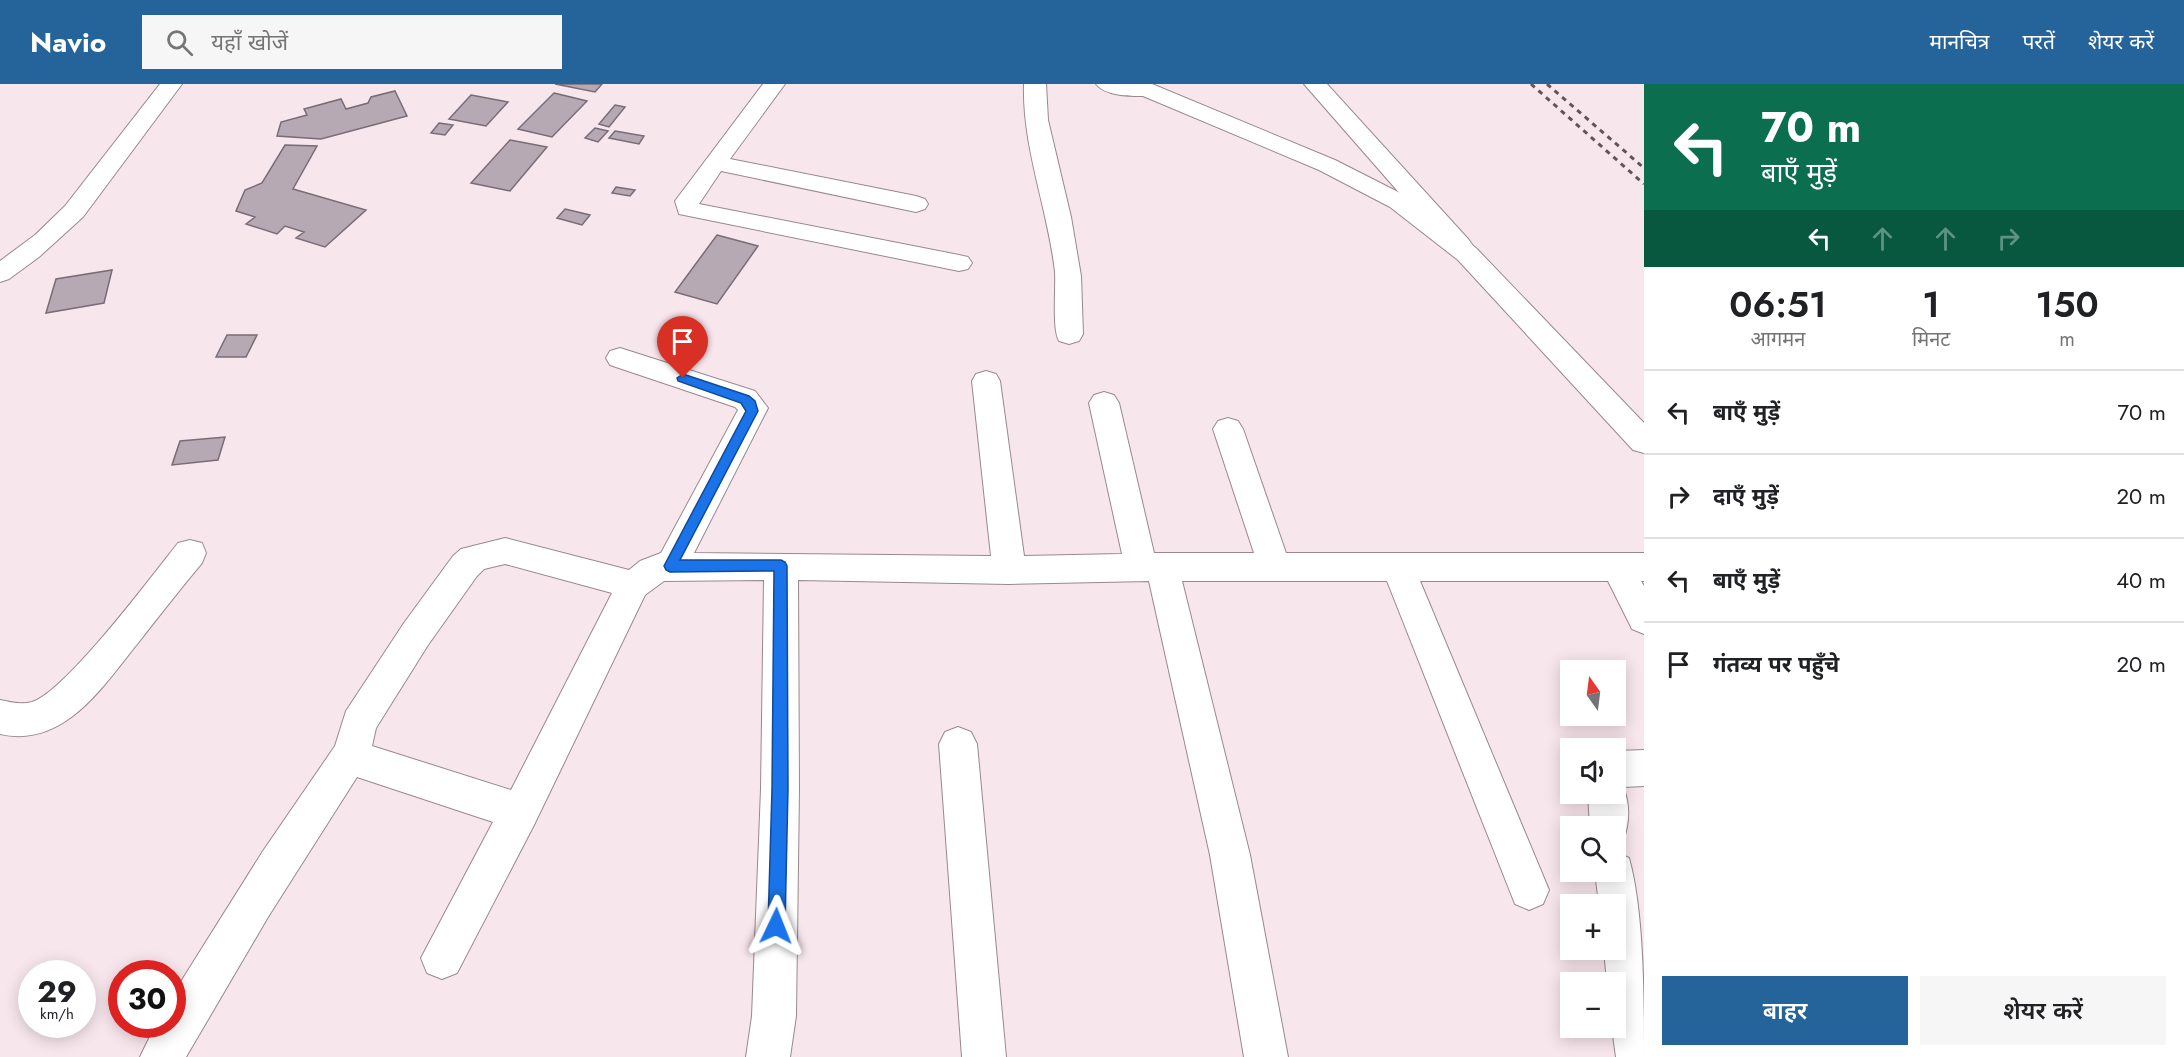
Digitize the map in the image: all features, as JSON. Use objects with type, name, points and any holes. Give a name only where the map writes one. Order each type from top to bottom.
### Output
[{"type":"street","points":[[0,273],[28,254],[59,227],[88,194],[171,84]]},
{"type":"street","points":[[774,84],[687,201],[688,209],[959,263]]},
{"type":"street","points":[[1035,84],[1035,111],[1056,206],[1070,287],[1069,334]]},
{"type":"street","points":[[1107,84],[1123,89],[1142,87],[1364,182],[1399,202],[1467,255]]},
{"type":"street","points":[[1315,84],[1467,255],[1644,442]]},
{"type":"street","points":[[715,163],[916,204]]},
{"type":"street","points":[[620,357],[745,399],[753,408],[670,566]]},
{"type":"street","points":[[986,381],[1009,570]]},
{"type":"street","points":[[1104,403],[1230,855],[1266,1057]]},
{"type":"street","points":[[1228,429],[1275,568]]},
{"type":"street","points":[[162,1057],[204,980],[269,875],[352,753],[359,723],[416,634],[465,566],[473,559],[505,551],[633,585]]},
{"type":"street","points":[[0,717],[13,721],[37,719],[59,707],[79,689],[190,553]]},
{"type":"street","points":[[442,958],[520,812],[633,585],[652,571],[670,566],[1009,570],[1151,567],[1399,569],[1631,567],[1644,619]]},
{"type":"street","points":[[768,1057],[774,1016],[780,813],[781,566]]},
{"type":"street","points":[[1399,569],[1529,890]]},
{"type":"street","points":[[958,744],[984,1057]]},
{"type":"street","points":[[352,753],[356,759],[520,812]]},
{"type":"street","points":[[1626,769],[1644,768]]},
{"type":"street","points":[[1616,882],[1638,1057]]},
{"type":"building","points":[[555,84],[602,84],[595,92]]},
{"type":"building","points":[[395,91],[407,116],[321,139],[277,136],[281,122],[307,115],[304,109],[341,99],[346,109],[368,103],[371,97]]},
{"type":"building","points":[[554,93],[587,101],[552,137],[518,129]]},
{"type":"building","points":[[471,95],[508,102],[486,126],[449,119]]},
{"type":"building","points":[[615,105],[625,107],[609,127],[599,124]]},
{"type":"building","points":[[439,123],[453,125],[445,135],[431,133]]},
{"type":"building","points":[[595,128],[608,131],[598,142],[585,138]]},
{"type":"building","points":[[615,131],[644,136],[639,144],[609,138]]},
{"type":"building","points":[[510,140],[547,147],[510,191],[471,183]]},
{"type":"building","points":[[285,145],[317,146],[293,189],[366,210],[325,247],[296,238],[304,232],[285,226],[277,234],[246,224],[255,217],[236,211],[245,190],[262,183]]},
{"type":"building","points":[[616,187],[635,190],[630,196],[612,193]]},
{"type":"building","points":[[565,209],[590,215],[582,225],[557,218]]},
{"type":"building","points":[[717,235],[758,246],[717,304],[675,292]]},
{"type":"building","points":[[112,270],[104,303],[46,313],[56,279]]},
{"type":"building","points":[[227,335],[257,335],[246,357],[216,357]]},
{"type":"building","points":[[225,437],[218,460],[172,465],[180,441]]},
{"type":"railway","points":[[1531,84],[1644,184]]},
{"type":"railway","points":[[1547,84],[1644,168]]},
{"type":"route","points":[[683,378],[745,399],[753,408],[670,566],[781,566],[780,789],[776,926]]}]
